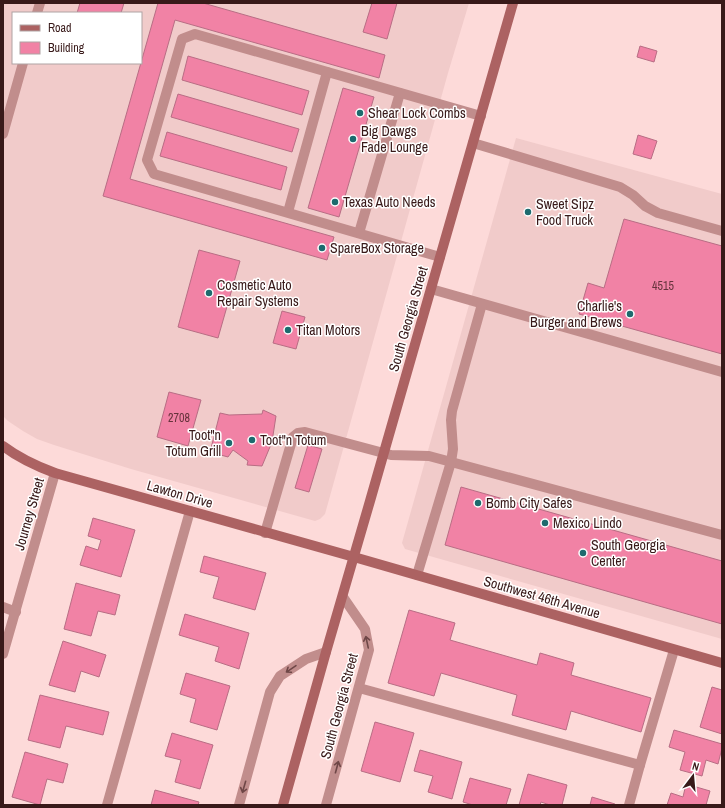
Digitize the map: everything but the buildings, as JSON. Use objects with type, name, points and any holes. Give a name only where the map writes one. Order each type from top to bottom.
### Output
[{"type":"main road","points":[[505,3],[510,14]]},
{"type":"main road","name":"South Georgia Street","points":[[283,805],[513,3]]},
{"type":"main road","points":[[510,14],[517,3]]},
{"type":"main road","name":"Lawton Drive","points":[[3,446],[10,452],[36,466],[55,473],[354,558]]},
{"type":"main road","name":"Southwest 46th Avenue","points":[[354,558],[722,663]]},
{"type":"street","points":[[440,257],[154,174],[147,160],[182,39],[195,34],[481,116]]},
{"type":"street","points":[[3,134],[23,64]]},
{"type":"street","points":[[288,212],[327,72]]},
{"type":"street","points":[[359,233],[400,93]]},
{"type":"street","points":[[473,142],[620,187],[633,194],[645,206],[658,213],[722,231]]},
{"type":"street","points":[[431,289],[722,372]]},
{"type":"street","points":[[417,576],[451,462],[453,449],[451,420],[452,411],[482,304]]},
{"type":"street","points":[[266,533],[293,437],[298,433],[305,432],[384,453],[400,456],[429,456],[722,535]]},
{"type":"street","name":"Journey Street","points":[[3,654],[55,473]]},
{"type":"street","points":[[107,805],[190,511]]},
{"type":"street","name":"South Georgia Street","points":[[326,805],[369,650],[365,629],[343,597]]},
{"type":"street","points":[[3,606],[16,612]]},
{"type":"street","points":[[629,805],[674,650]]},
{"type":"street","points":[[239,805],[270,692],[280,676],[306,659],[326,652]]},
{"type":"street","points":[[359,688],[640,765]]},
{"type":"shaded area","points":[[3,3],[469,3],[448,73],[325,514],[320,519],[315,521],[131,469],[54,445],[37,439],[8,421],[3,416]]},
{"type":"shaded area","name":"South Georgia Center","points":[[516,138],[722,194],[722,639],[405,549],[402,543]]},
{"type":"place","name":"Shear Lock Combs","points":[[360,113]]},
{"type":"place","name":"Big Dawgs Fade Lounge","points":[[353,139]]},
{"type":"place","name":"Texas Auto Needs","points":[[335,202]]},
{"type":"place","name":"Sweet Sipz Food Truck","points":[[528,212]]},
{"type":"place","name":"SpareBox Storage","points":[[322,248]]},
{"type":"place","name":"Cosmetic Auto Repair Systems","points":[[209,293]]},
{"type":"place","name":"Charlie's Burger and Brews","points":[[630,314]]},
{"type":"place","name":"Titan Motors","points":[[288,330]]},
{"type":"place","name":"Toot\"n Totum","points":[[252,440]]},
{"type":"place","name":"Toot\"n Totum Grill","points":[[229,443]]},
{"type":"place","name":"Bomb City Safes","points":[[478,503]]},
{"type":"place","name":"Mexico Lindo","points":[[545,523]]},
{"type":"place","name":"South Georgia Center","points":[[583,553]]}]
